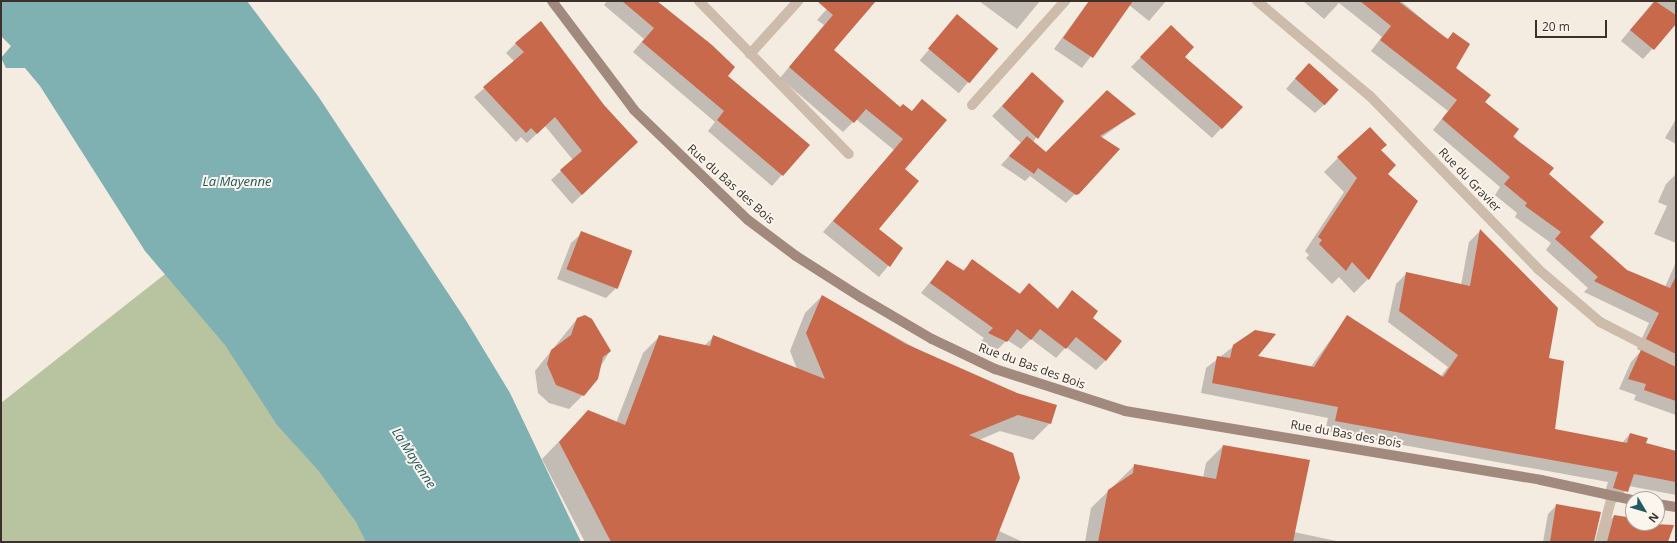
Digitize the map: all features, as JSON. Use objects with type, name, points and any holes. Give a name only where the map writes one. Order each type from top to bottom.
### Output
[{"type":"street","name":"Rue du Bas des Bois","points":[[552,1],[634,110],[748,220],[796,256],[862,298],[932,339],[988,365],[1126,411],[1541,480],[1625,498]]},
{"type":"street","points":[[699,1],[849,154]]},
{"type":"street","points":[[750,54],[798,1]]},
{"type":"street","points":[[972,106],[1065,1]]},
{"type":"street","name":"Rue du Gravier","points":[[1257,1],[1370,96],[1555,283],[1600,322],[1676,361]]},
{"type":"street","points":[[1600,542],[1612,496]]},
{"type":"street","points":[[1665,505],[1676,507]]},
{"type":"green space","points":[[183,260],[390,542],[1,542],[1,403]]},
{"type":"water","name":"La Mayenne","points":[[1,1],[247,1],[318,96],[467,322],[510,393],[581,542],[366,542],[356,522],[318,470],[277,425],[225,345],[145,251],[40,86],[25,68],[6,68],[1,58],[11,46],[1,36]]},
{"type":"building","points":[[622,1],[657,1],[712,45],[735,67],[728,76],[810,145],[783,176],[717,120],[724,111],[642,42],[654,28]]},
{"type":"building","points":[[817,1],[876,1],[834,50],[900,107],[903,104],[912,111],[922,99],[947,120],[905,169],[919,181],[879,229],[903,248],[890,267],[833,221],[903,139],[866,109],[854,123],[789,67],[833,15]]},
{"type":"building","points":[[1089,1],[1133,1],[1093,58],[1063,38]]},
{"type":"building","points":[[1360,1],[1398,1],[1448,39],[1453,32],[1470,44],[1456,68],[1491,95],[1485,102],[1519,129],[1513,137],[1554,168],[1549,174],[1604,222],[1590,237],[1627,270],[1670,288],[1676,276],[1676,354],[1646,339],[1659,313],[1594,281],[1598,277],[1555,239],[1561,232],[1525,206],[1527,203],[1504,184],[1510,177],[1442,119],[1457,100],[1380,40],[1391,26]]},
{"type":"building","points":[[1655,1],[1676,15],[1676,24],[1654,50],[1630,30]]},
{"type":"building","points":[[957,14],[998,49],[969,83],[928,48]]},
{"type":"building","points":[[541,21],[604,105],[638,142],[582,195],[560,170],[582,151],[555,117],[537,134],[531,128],[526,133],[483,87],[524,52],[515,43]]},
{"type":"building","points":[[1171,25],[1194,47],[1185,57],[1243,107],[1222,129],[1140,57]]},
{"type":"building","points":[[1309,63],[1339,90],[1325,105],[1295,79]]},
{"type":"building","points":[[1032,72],[1064,101],[1038,139],[1002,106]]},
{"type":"building","points":[[1107,90],[1136,114],[1100,136],[1120,149],[1079,194],[1076,195],[1038,168],[1034,174],[1009,156],[1027,136],[1046,152]]},
{"type":"building","points":[[1370,127],[1387,145],[1381,150],[1396,165],[1388,174],[1418,201],[1369,280],[1352,262],[1346,271],[1319,244],[1322,240],[1318,237],[1357,178],[1337,157]]},
{"type":"building","points":[[1480,229],[1558,308],[1549,358],[1564,361],[1555,429],[1627,443],[1630,433],[1648,438],[1646,443],[1676,451],[1676,482],[1634,474],[1628,491],[1625,491],[1613,488],[1618,472],[1335,421],[1338,407],[1212,383],[1217,356],[1230,358],[1233,345],[1255,330],[1276,334],[1258,356],[1314,367],[1347,315],[1443,377],[1458,355],[1399,311],[1406,272],[1470,286]]},
{"type":"building","points":[[581,231],[632,251],[618,289],[566,269]]},
{"type":"building","points":[[972,259],[1020,294],[1029,283],[1058,309],[1072,290],[1098,311],[1093,318],[1122,341],[1106,361],[1076,337],[1066,349],[1040,329],[1031,340],[1017,329],[1007,342],[988,333],[993,328],[930,283],[947,260],[964,271]]},
{"type":"building","points":[[822,295],[906,344],[1017,393],[1057,405],[1051,424],[1018,415],[969,435],[1013,453],[1020,478],[995,542],[611,542],[559,442],[588,410],[625,425],[659,335],[710,346],[713,335],[825,379],[806,333]]},
{"type":"building","points":[[585,315],[592,319],[611,351],[603,357],[598,379],[584,396],[556,385],[547,364],[551,350],[571,335],[577,318]]},
{"type":"building","points":[[1641,350],[1676,367],[1676,401],[1644,390],[1646,384],[1628,379]]},
{"type":"building","points":[[1223,445],[1310,460],[1293,542],[1098,542],[1108,490],[1133,473],[1134,464],[1216,479]]},
{"type":"building","points":[[1556,504],[1601,512],[1594,542],[1550,542]]},
{"type":"building","points":[[1614,515],[1625,517],[1625,531],[1665,531],[1665,525],[1674,525],[1668,542],[1607,542]]}]
